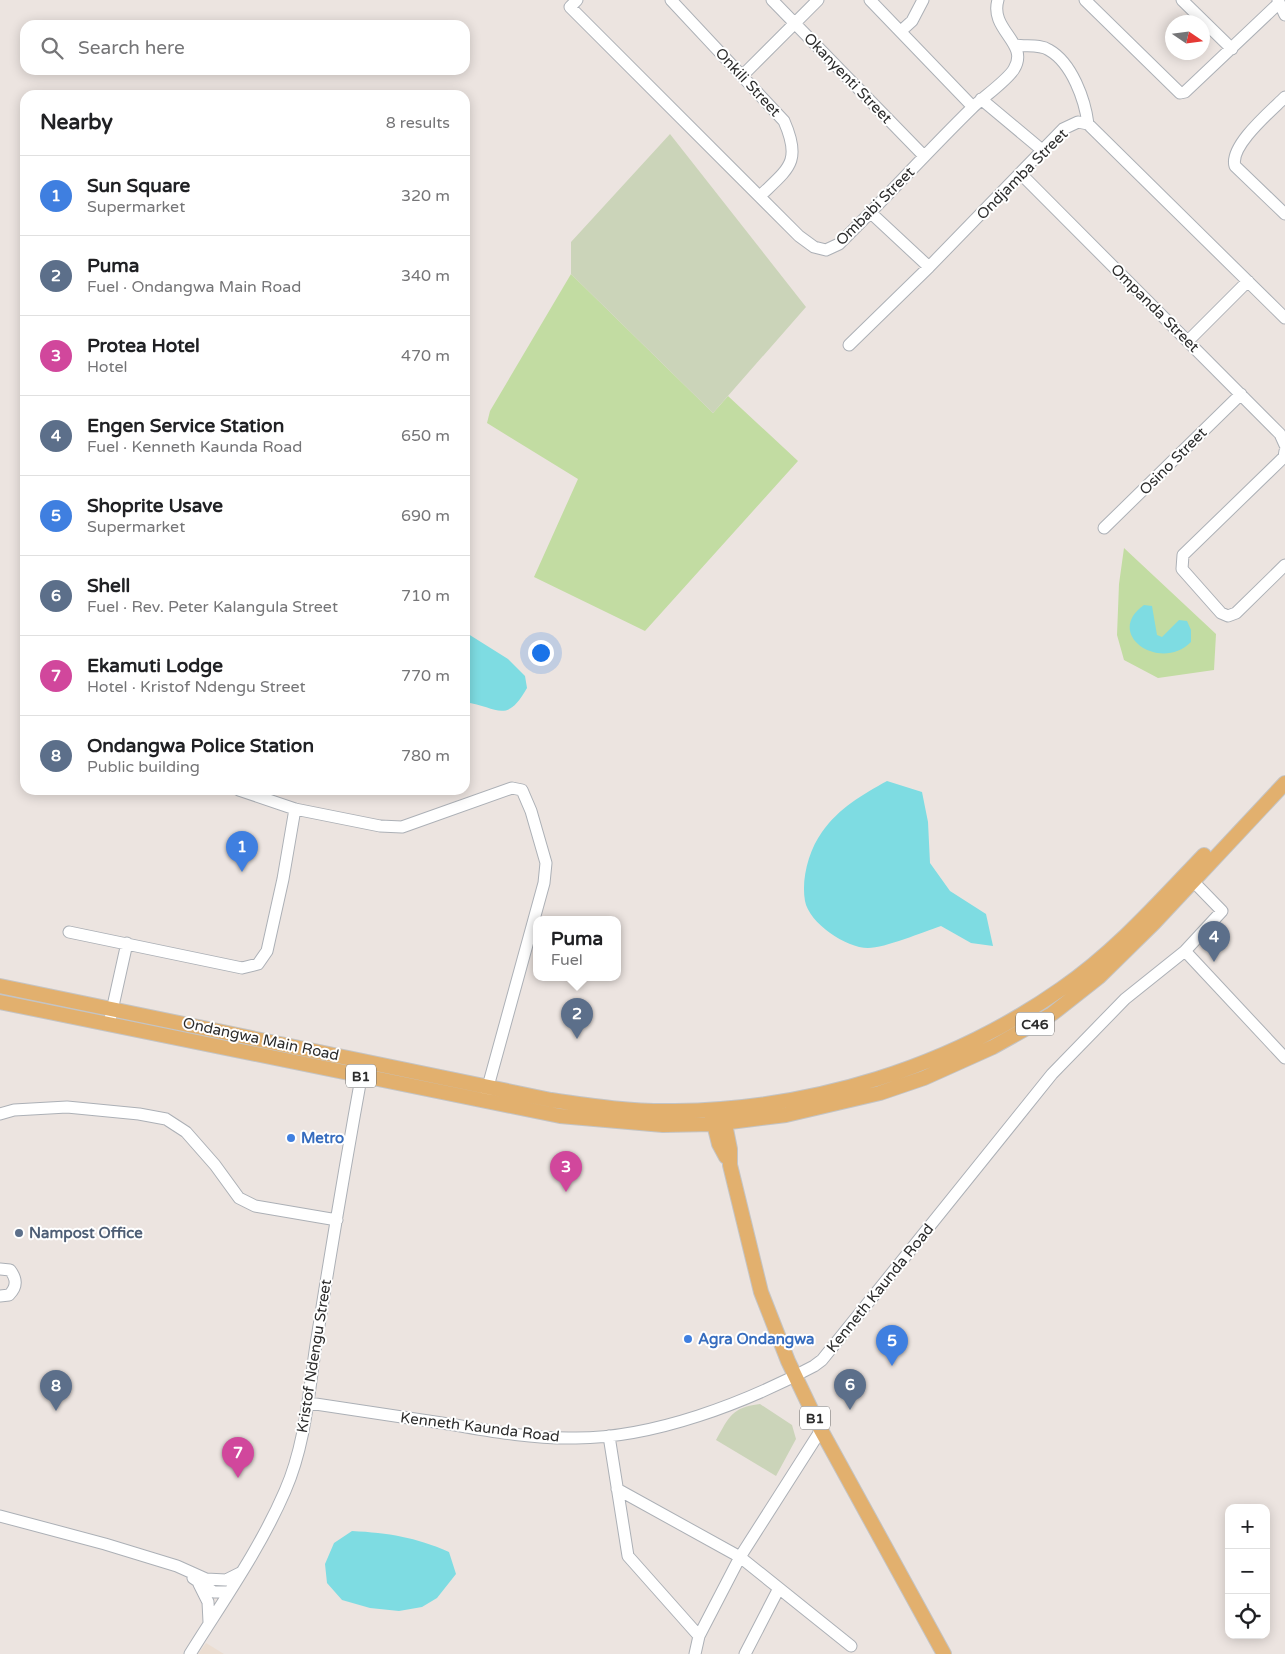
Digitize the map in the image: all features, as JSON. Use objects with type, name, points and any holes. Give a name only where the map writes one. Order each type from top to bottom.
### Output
[{"type":"main road","name":"C46","points":[[717,1109],[824,1094],[872,1081],[955,1049],[1029,1010],[1104,956],[1189,878],[1285,783]]},
{"type":"main road","name":"C46","points":[[719,1123],[786,1115],[880,1093],[960,1063],[1028,1029],[1052,1014],[1099,977],[1154,923],[1189,878]]},
{"type":"main road","name":"Ondangwa Main Road","points":[[0,986],[113,1008],[364,1062],[591,1106],[673,1111],[717,1109]]},
{"type":"main road","name":"Ondangwa Main Road","points":[[0,1002],[560,1116],[663,1125],[719,1123]]},
{"type":"main road","name":"B1","points":[[717,1109],[720,1144],[730,1164],[761,1292],[788,1361],[821,1430],[944,1654]]},
{"type":"street","name":"Onkili Street","points":[[671,0],[784,121],[794,150],[791,161],[781,175],[760,196]]},
{"type":"street","name":"Okanyenti Street","points":[[772,0],[924,156]]},
{"type":"street","points":[[743,75],[818,0]]},
{"type":"street","points":[[870,0],[977,103],[1042,150]]},
{"type":"street","points":[[901,31],[912,21],[923,0]]},
{"type":"street","points":[[998,0],[995,10],[996,17],[1015,45],[1040,46],[1059,58],[1079,87],[1088,124]]},
{"type":"street","points":[[1085,0],[1180,93],[1185,92],[1278,2],[1285,15]]},
{"type":"street","points":[[1182,0],[1232,48]]},
{"type":"street","name":"Ombabi Street","points":[[574,3],[799,236],[814,247],[826,250],[839,244],[977,103],[1014,69],[1017,57],[1015,45]]},
{"type":"street","points":[[1283,208],[1235,166],[1234,162],[1235,152],[1246,137],[1285,97]]},
{"type":"street","name":"Ondjamba Street","points":[[849,345],[929,267],[1063,129],[1078,122],[1088,124],[1285,318]]},
{"type":"street","name":"Ompanda Street","points":[[1020,173],[1280,434],[1285,445]]},
{"type":"street","points":[[871,213],[929,267]]},
{"type":"street","points":[[1188,341],[1248,281]]},
{"type":"street","name":"Osino Street","points":[[1104,528],[1240,394]]},
{"type":"street","points":[[1285,450],[1284,457],[1182,555],[1181,562],[1182,569],[1221,612],[1228,616],[1236,613],[1285,565]]},
{"type":"street","points":[[255,795],[295,808],[380,826],[402,826],[512,788],[522,790],[531,811],[546,862],[544,883],[535,916]]},
{"type":"street","points":[[69,932],[242,968],[258,964],[267,951],[283,879],[295,808]]},
{"type":"street","name":"Kenneth Kaunda Road","points":[[309,1403],[537,1437],[576,1438],[609,1436],[693,1417],[796,1376],[822,1360],[1052,1074],[1125,999],[1185,950],[1222,911],[1189,878]]},
{"type":"street","points":[[484,1101],[533,923]]},
{"type":"street","points":[[109,1024],[126,943]]},
{"type":"street","points":[[1185,950],[1285,1058]]},
{"type":"street","name":"Kristof Ndengu Street","points":[[190,1654],[266,1531],[286,1490],[294,1467],[309,1403],[317,1335],[364,1062]]},
{"type":"street","points":[[0,1114],[14,1110],[67,1107],[139,1114],[166,1119],[186,1132],[215,1165],[239,1198],[255,1206],[337,1220]]},
{"type":"street","points":[[0,1269],[10,1270],[15,1276],[16,1284],[9,1295],[0,1296]]},
{"type":"street","points":[[695,1654],[699,1636],[740,1557],[821,1430]]},
{"type":"street","points":[[609,1436],[628,1556],[699,1636]]},
{"type":"street","points":[[617,1489],[740,1557],[778,1590],[851,1646]]},
{"type":"street","points":[[0,1516],[105,1544],[177,1566],[212,1580],[226,1580],[242,1572]]},
{"type":"street","points":[[177,1566],[198,1582],[217,1593],[230,1592]]},
{"type":"street","points":[[198,1582],[208,1602],[210,1622]]},
{"type":"street","points":[[745,1654],[778,1590]]},
{"type":"shaded area","points":[[206,1643],[224,1654],[198,1654]]},
{"type":"green space","points":[[670,134],[806,307],[713,413],[571,274],[571,242]]},
{"type":"green space","points":[[571,274],[713,413],[728,396],[798,461],[645,631],[534,577],[578,479],[487,423],[490,411]]},
{"type":"green space","points":[[1124,548],[1216,634],[1214,670],[1158,678],[1124,660],[1117,635],[1119,584]]},
{"type":"green space","points":[[760,1404],[792,1425],[796,1439],[776,1476],[716,1440],[732,1414],[751,1405]]},
{"type":"water","points":[[1144,605],[1152,606],[1157,635],[1162,637],[1179,620],[1187,621],[1191,630],[1191,642],[1178,651],[1165,653],[1152,652],[1140,646],[1133,638],[1130,627],[1133,616]]},
{"type":"water","points":[[470,635],[508,659],[525,676],[527,688],[520,699],[507,710],[494,710],[470,703]]},
{"type":"water","points":[[887,781],[922,792],[928,822],[930,863],[950,891],[986,914],[993,946],[971,943],[941,926],[884,945],[868,948],[859,947],[839,939],[813,918],[805,901],[804,883],[807,865],[817,839],[843,809]]},
{"type":"water","points":[[352,1531],[402,1537],[449,1552],[456,1574],[437,1598],[422,1607],[399,1611],[370,1608],[342,1600],[327,1583],[325,1564],[334,1543]]},
{"type":"place","name":"Sun Square","points":[[242,872]]},
{"type":"place","name":"Engen Service Station","points":[[1214,962]]},
{"type":"place","name":"Puma","points":[[577,1039]]},
{"type":"place","name":"Metro","points":[[291,1138]]},
{"type":"place","name":"Protea Hotel","points":[[566,1192]]},
{"type":"place","name":"Nampost Office","points":[[19,1233]]},
{"type":"place","name":"Agra Ondangwa","points":[[688,1339]]},
{"type":"place","name":"Shoprite Usave","points":[[892,1366]]},
{"type":"place","name":"Shell","points":[[850,1410]]},
{"type":"place","name":"Ondangwa Police Station","points":[[56,1411]]},
{"type":"place","name":"Ekamuti Lodge","points":[[238,1478]]}]
